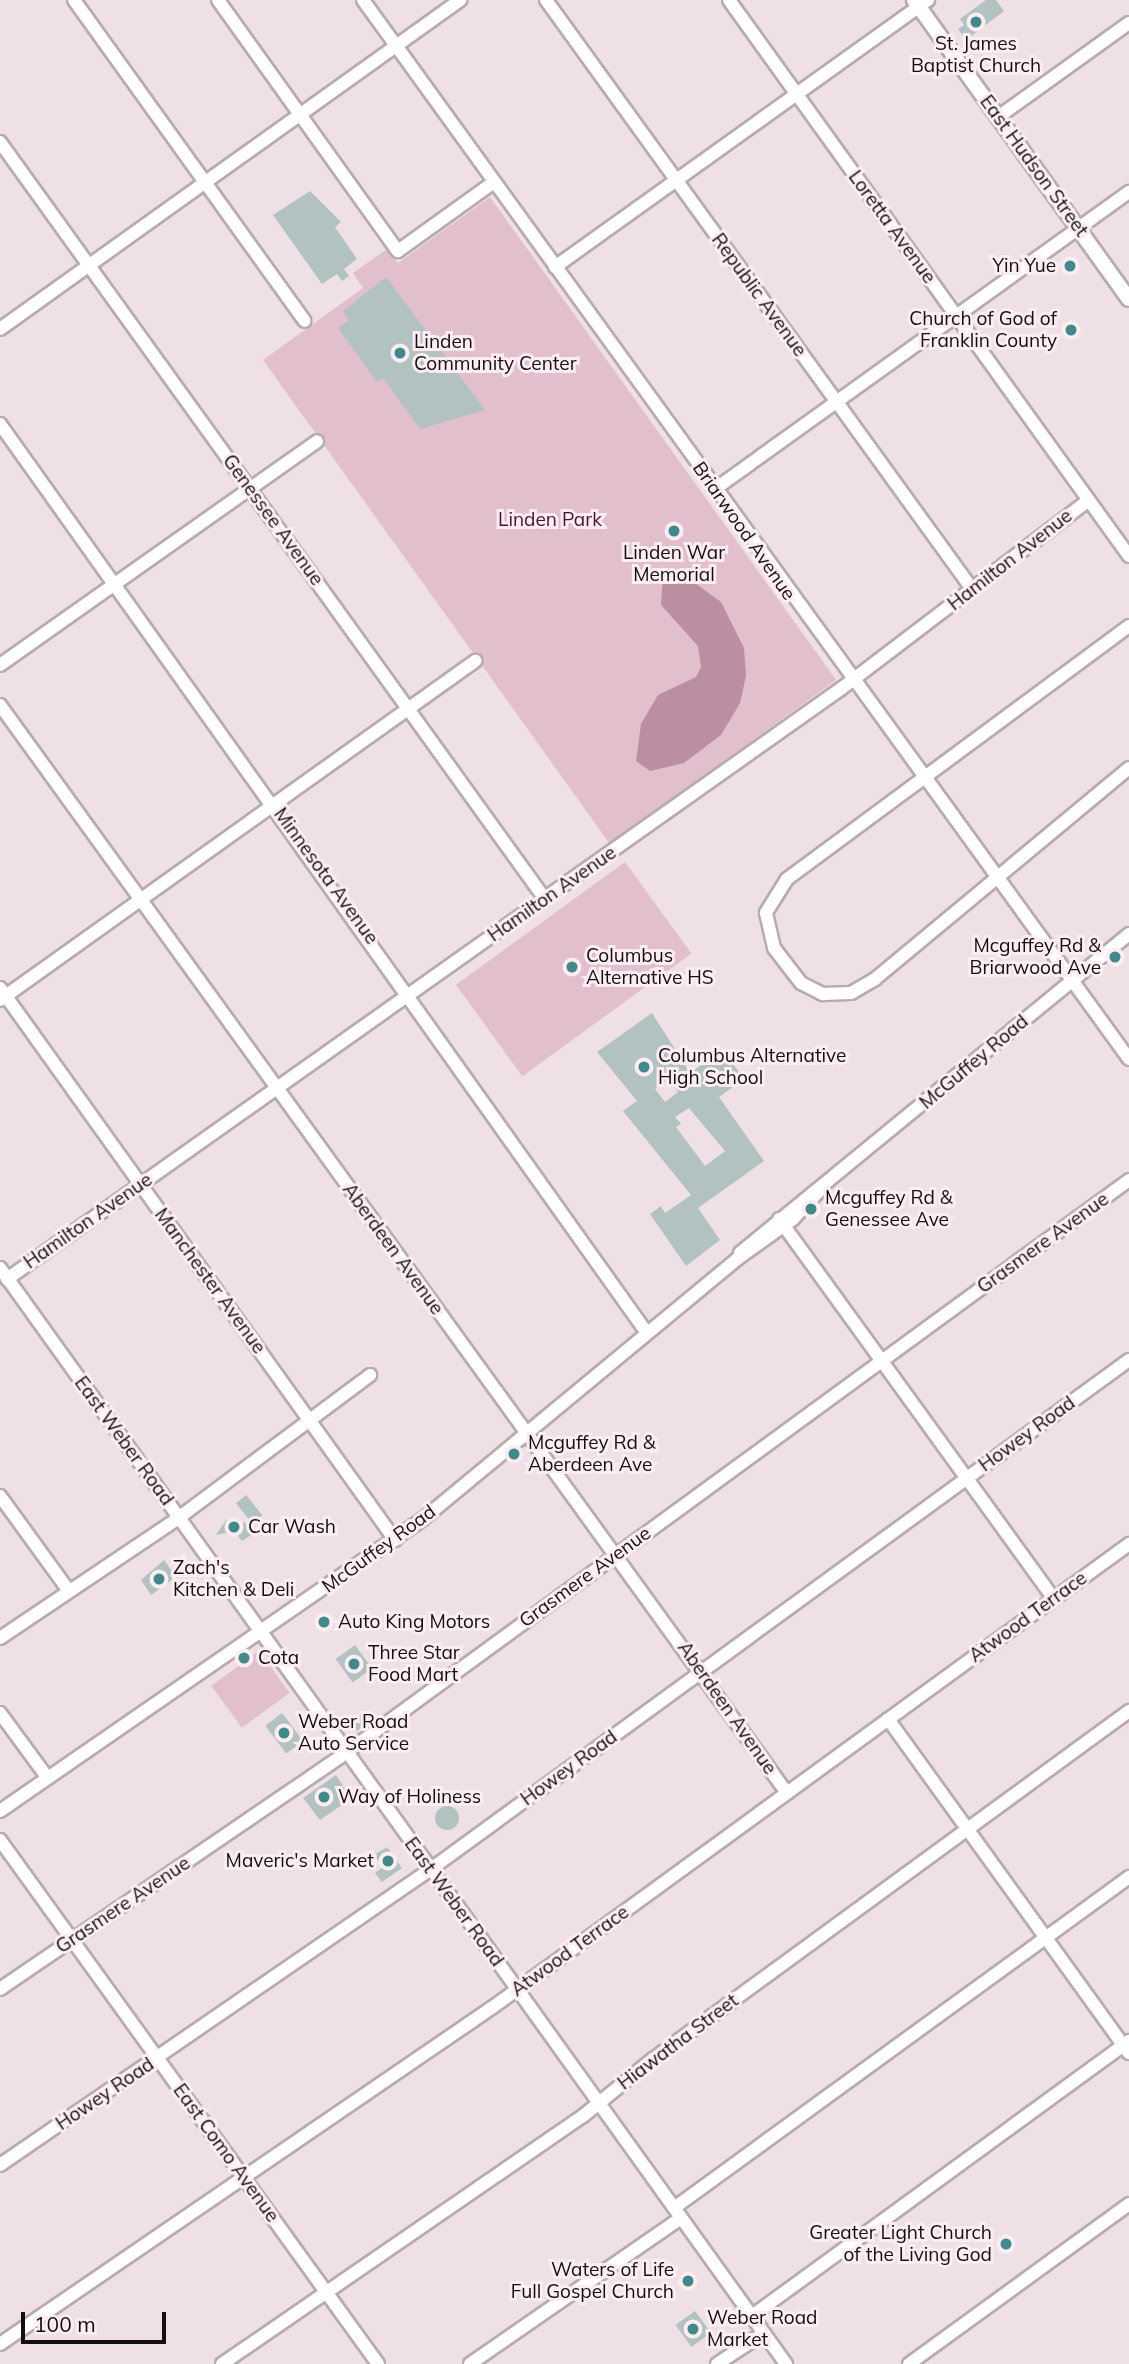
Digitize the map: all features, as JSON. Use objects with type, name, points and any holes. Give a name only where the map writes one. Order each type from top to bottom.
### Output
[{"type":"main road","name":"East Hudson Street","points":[[920,2],[998,117],[1129,299]]},
{"type":"street","points":[[74,0],[305,321]]},
{"type":"street","points":[[218,0],[398,251],[494,182]]},
{"type":"street","name":"Briarwood Avenue","points":[[363,0],[851,681],[1129,1059]]},
{"type":"street","points":[[0,329],[460,0]]},
{"type":"street","name":"Republic Avenue","points":[[546,0],[972,589]]},
{"type":"street","name":"Loretta Avenue","points":[[729,0],[1129,556]]},
{"type":"street","points":[[555,267],[797,94],[920,2]]},
{"type":"street","points":[[998,117],[1129,23]]},
{"type":"street","name":"Genessee Avenue","points":[[0,142],[545,899]]},
{"type":"street","points":[[715,489],[1129,192]]},
{"type":"street","name":"Minnesota Avenue","points":[[0,424],[275,805],[647,1333]]},
{"type":"street","points":[[0,665],[317,441]]},
{"type":"street","name":"Hamilton Avenue","points":[[4,1274],[141,1184],[851,681],[1089,500]]},
{"type":"street","points":[[1129,626],[787,879],[770,900],[767,926],[774,948],[801,983],[823,994],[851,993],[876,979],[1129,768]]},
{"type":"street","points":[[2,995],[141,901],[475,661]]},
{"type":"street","name":"Aberdeen Avenue","points":[[0,705],[275,1088],[617,1554],[787,1793]]},
{"type":"street","name":"McGuffey Road","points":[[0,1811],[395,1540],[1129,934]]},
{"type":"street","name":"Manchester Avenue","points":[[2,995],[141,1184],[395,1540]]},
{"type":"street","name":"Grasmere Avenue","points":[[0,1989],[347,1752],[1129,1180]]},
{"type":"street","points":[[781,1222],[1054,1599]]},
{"type":"street","name":"East Weber Road","points":[[4,1274],[786,2364]]},
{"type":"street","name":"Howey Road","points":[[0,2165],[431,1869],[1129,1360]]},
{"type":"street","points":[[0,1638],[178,1517],[311,1422],[370,1375]]},
{"type":"street","points":[[0,1496],[69,1591]]},
{"type":"street","name":"Atwood Terrace","points":[[0,2344],[517,1989],[1129,1544]]},
{"type":"street","name":"Hiawatha Street","points":[[222,2364],[598,2102],[1129,1711]]},
{"type":"street","points":[[0,1713],[47,1777]]},
{"type":"street","points":[[752,2316],[1127,2047],[888,1719]]},
{"type":"street","name":"East Como Avenue","points":[[0,1840],[379,2364]]},
{"type":"street","points":[[470,2364],[678,2213],[1129,1877]]},
{"type":"street","points":[[909,2364],[1129,2204]]},
{"type":"street","points":[[718,2364],[764,2333]]},
{"type":"green space","name":"Linden Park","points":[[490,197],[836,680],[610,844],[263,360],[363,288],[353,273],[387,249],[398,263]]},
{"type":"green space","name":"Columbus Alternative HS","points":[[625,862],[691,953],[522,1076],[456,985]]},
{"type":"green space","points":[[259,1651],[290,1693],[242,1728],[211,1686]]},
{"type":"shaded area","points":[[663,573],[688,578],[721,602],[744,648],[746,676],[740,703],[721,735],[684,763],[650,771],[636,761],[641,724],[658,695],[696,677],[701,667],[698,646],[661,605]]},
{"type":"building","name":"St. James Baptist Church","points":[[986,0],[996,0],[1004,11],[966,40],[958,29],[964,25],[960,19]]},
{"type":"building","points":[[310,191],[341,222],[335,227],[357,259],[344,269],[349,276],[342,281],[337,274],[322,284],[273,215]]},
{"type":"building","name":"Linden Community Center","points":[[386,277],[485,410],[420,429],[383,378],[377,382],[338,328],[349,320],[343,311]]},
{"type":"building","name":"Columbus Alternative High School","points":[[652,1013],[690,1073],[723,1050],[744,1079],[719,1097],[764,1161],[698,1208],[720,1240],[686,1266],[650,1214],[661,1206],[665,1213],[691,1195],[623,1111],[637,1101],[597,1052]],"holes":[[[668,1079],[678,1092],[665,1102],[655,1089]],[[689,1108],[725,1151],[705,1166],[676,1127],[681,1124],[675,1117]]]},
{"type":"building","name":"Car Wash","points":[[246,1495],[262,1515],[252,1523],[236,1503]]},
{"type":"building","name":"Car Wash","points":[[226,1520],[245,1523],[253,1534],[242,1541],[234,1531],[216,1535]]},
{"type":"building","name":"Zach's Kitchen & Deli","points":[[164,1560],[176,1577],[151,1595],[141,1580]]},
{"type":"building","name":"Three Star Food Mart","points":[[355,1645],[372,1668],[353,1683],[336,1659]]},
{"type":"building","points":[[366,1710],[373,1719],[357,1731],[350,1722]]},
{"type":"building","name":"Weber Road Auto Service","points":[[282,1713],[303,1741],[286,1754],[265,1726]]},
{"type":"building","name":"Way of Holiness","points":[[336,1775],[347,1792],[341,1796],[346,1802],[320,1820],[303,1798]]},
{"type":"building","points":[[447,1806],[458,1813],[459,1818],[452,1829],[447,1830],[436,1823],[435,1818],[442,1807]]},
{"type":"building","name":"Maveric's Market","points":[[387,1847],[402,1868],[382,1882],[375,1873],[383,1867],[374,1855]]},
{"type":"building","name":"Weber Road Market","points":[[695,2311],[711,2333],[691,2347],[676,2325]]},
{"type":"place","name":"St. James Baptist Church","points":[[976,22]]},
{"type":"place","name":"Yin Yue","points":[[1070,266]]},
{"type":"place","name":"Church of God of Franklin County","points":[[1071,330]]},
{"type":"place","name":"Linden Community Center","points":[[400,353]]},
{"type":"place","name":"Linden War Memorial","points":[[674,531]]},
{"type":"place","name":"Mcguffey Rd & Briarwood Ave","points":[[1115,957]]},
{"type":"place","name":"Columbus Alternative HS","points":[[572,967]]},
{"type":"place","name":"Columbus Alternative High School","points":[[644,1067]]},
{"type":"place","name":"Mcguffey Rd & Genessee Ave","points":[[811,1209]]},
{"type":"place","name":"Mcguffey Rd & Aberdeen Ave","points":[[514,1454]]},
{"type":"place","name":"Car Wash","points":[[234,1527]]},
{"type":"place","name":"Zach's Kitchen & Deli","points":[[159,1579]]},
{"type":"place","name":"Auto King Motors","points":[[324,1622]]},
{"type":"place","name":"Cota","points":[[244,1658]]},
{"type":"place","name":"Three Star Food Mart","points":[[354,1664]]},
{"type":"place","name":"Weber Road Auto Service","points":[[284,1733]]},
{"type":"place","name":"Way of Holiness","points":[[324,1797]]},
{"type":"place","name":"Maveric's Market","points":[[388,1861]]},
{"type":"place","name":"Greater Light Church of the Living God","points":[[1006,2244]]},
{"type":"place","name":"Waters of Life Full Gospel Church","points":[[688,2281]]},
{"type":"place","name":"Weber Road Market","points":[[693,2329]]}]
